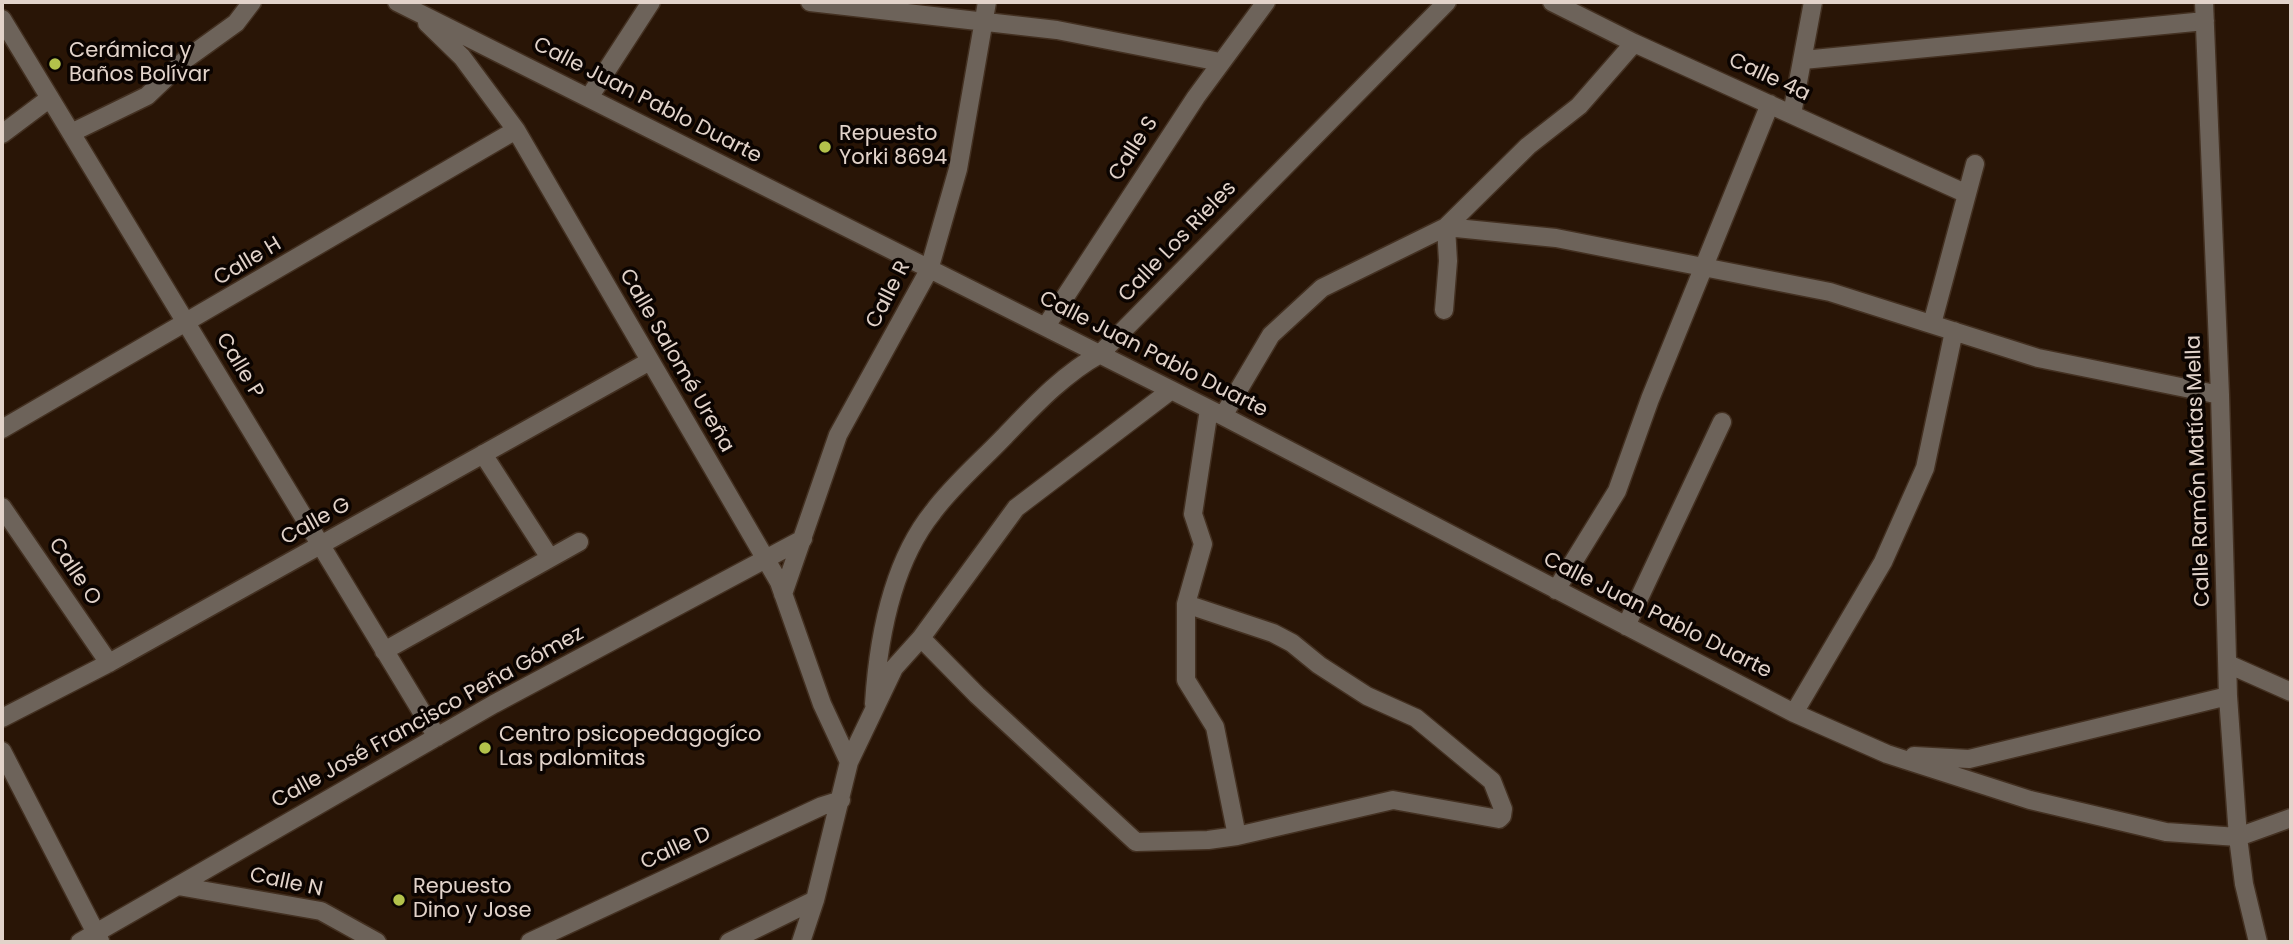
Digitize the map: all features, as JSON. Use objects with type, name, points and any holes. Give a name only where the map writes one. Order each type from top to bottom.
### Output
[{"type":"street","points":[[71,133],[147,96],[186,59],[236,23],[252,2]]},
{"type":"street","name":"Calle Juan Pablo Duarte","points":[[397,2],[590,96],[929,270],[1216,412],[1794,713],[1887,754],[2030,800],[2152,829],[2202,836],[2238,836],[2291,818]]},
{"type":"street","points":[[590,96],[651,2]]},
{"type":"street","points":[[810,2],[1057,30],[1220,62]]},
{"type":"street","name":"Calle R","points":[[783,594],[838,435],[929,270],[958,169],[987,2]]},
{"type":"street","name":"Calle S","points":[[1046,326],[1220,62],[1266,2]]},
{"type":"street","name":"Calle Los Rieles","points":[[874,704],[878,649],[888,610],[913,544],[932,512],[1034,406],[1077,368],[1100,354],[1447,2]]},
{"type":"street","name":"Calle 4a","points":[[1552,2],[1634,43],[1967,194]]},
{"type":"street","points":[[1792,114],[1813,2]]},
{"type":"street","name":"Calle Ramón Matías Mella","points":[[2204,2],[2220,396],[2228,696],[2238,836],[2255,941]]},
{"type":"street","name":"Calle Salomé Ureña","points":[[415,11],[462,57],[516,130],[765,558],[783,594],[822,704],[849,762]]},
{"type":"street","points":[[1803,60],[2205,21]]},
{"type":"street","name":"Calle P","points":[[3,24],[437,737]]},
{"type":"street","points":[[1237,836],[1215,727],[1186,680],[1186,604],[1203,544],[1193,514],[1216,412],[1271,335],[1322,288],[1446,227],[1528,146],[1579,106],[1634,43]]},
{"type":"street","points":[[2,134],[50,98]]},
{"type":"street","points":[[1556,590],[1617,491],[1650,399],[1770,104]]},
{"type":"street","name":"Calle H","points":[[2,429],[188,324],[516,130]]},
{"type":"street","points":[[1932,324],[1975,164]]},
{"type":"street","points":[[1446,227],[1556,238],[1830,292],[2038,358],[2220,396]]},
{"type":"street","points":[[1444,310],[1448,261],[1446,227]]},
{"type":"street","points":[[1794,713],[1883,562],[1926,468],[1954,331]]},
{"type":"street","name":"Calle G","points":[[2,718],[109,663],[650,361]]},
{"type":"street","points":[[802,942],[849,762],[874,704],[894,668],[921,638],[1016,508],[1170,391]]},
{"type":"street","points":[[1626,626],[1722,422]]},
{"type":"street","points":[[483,454],[550,558]]},
{"type":"street","name":"Calle O","points":[[2,507],[109,663]]},
{"type":"street","name":"Calle José Francisco Peña Gómez","points":[[80,942],[99,938],[178,886],[437,737],[803,539]]},
{"type":"street","points":[[384,651],[579,542]]},
{"type":"street","points":[[921,638],[1130,840],[1158,842],[1237,836],[1393,800],[1443,811],[1499,819],[1502,816],[1503,809],[1492,781],[1416,718],[1367,696],[1319,665],[1292,643],[1273,633],[1186,604]]},
{"type":"street","points":[[2228,664],[2291,692]]},
{"type":"street","name":"Calle Juan Pablo Duarte","points":[[1887,754],[1969,759],[2228,696]]},
{"type":"street","points":[[2,751],[99,938]]},
{"type":"street","name":"Calle D","points":[[530,942],[822,806],[841,800]]},
{"type":"street","name":"Calle N","points":[[178,886],[321,911],[377,942]]},
{"type":"street","points":[[729,942],[815,900]]},
{"type":"place","name":"Cerámica y Baños Bolívar","points":[[55,64]]},
{"type":"place","name":"Repuesto Yorki 8694","points":[[825,147]]},
{"type":"place","name":"Centro psicopedagogíco Las palomitas","points":[[485,748]]},
{"type":"place","name":"Repuesto Dino y Jose","points":[[399,900]]}]
